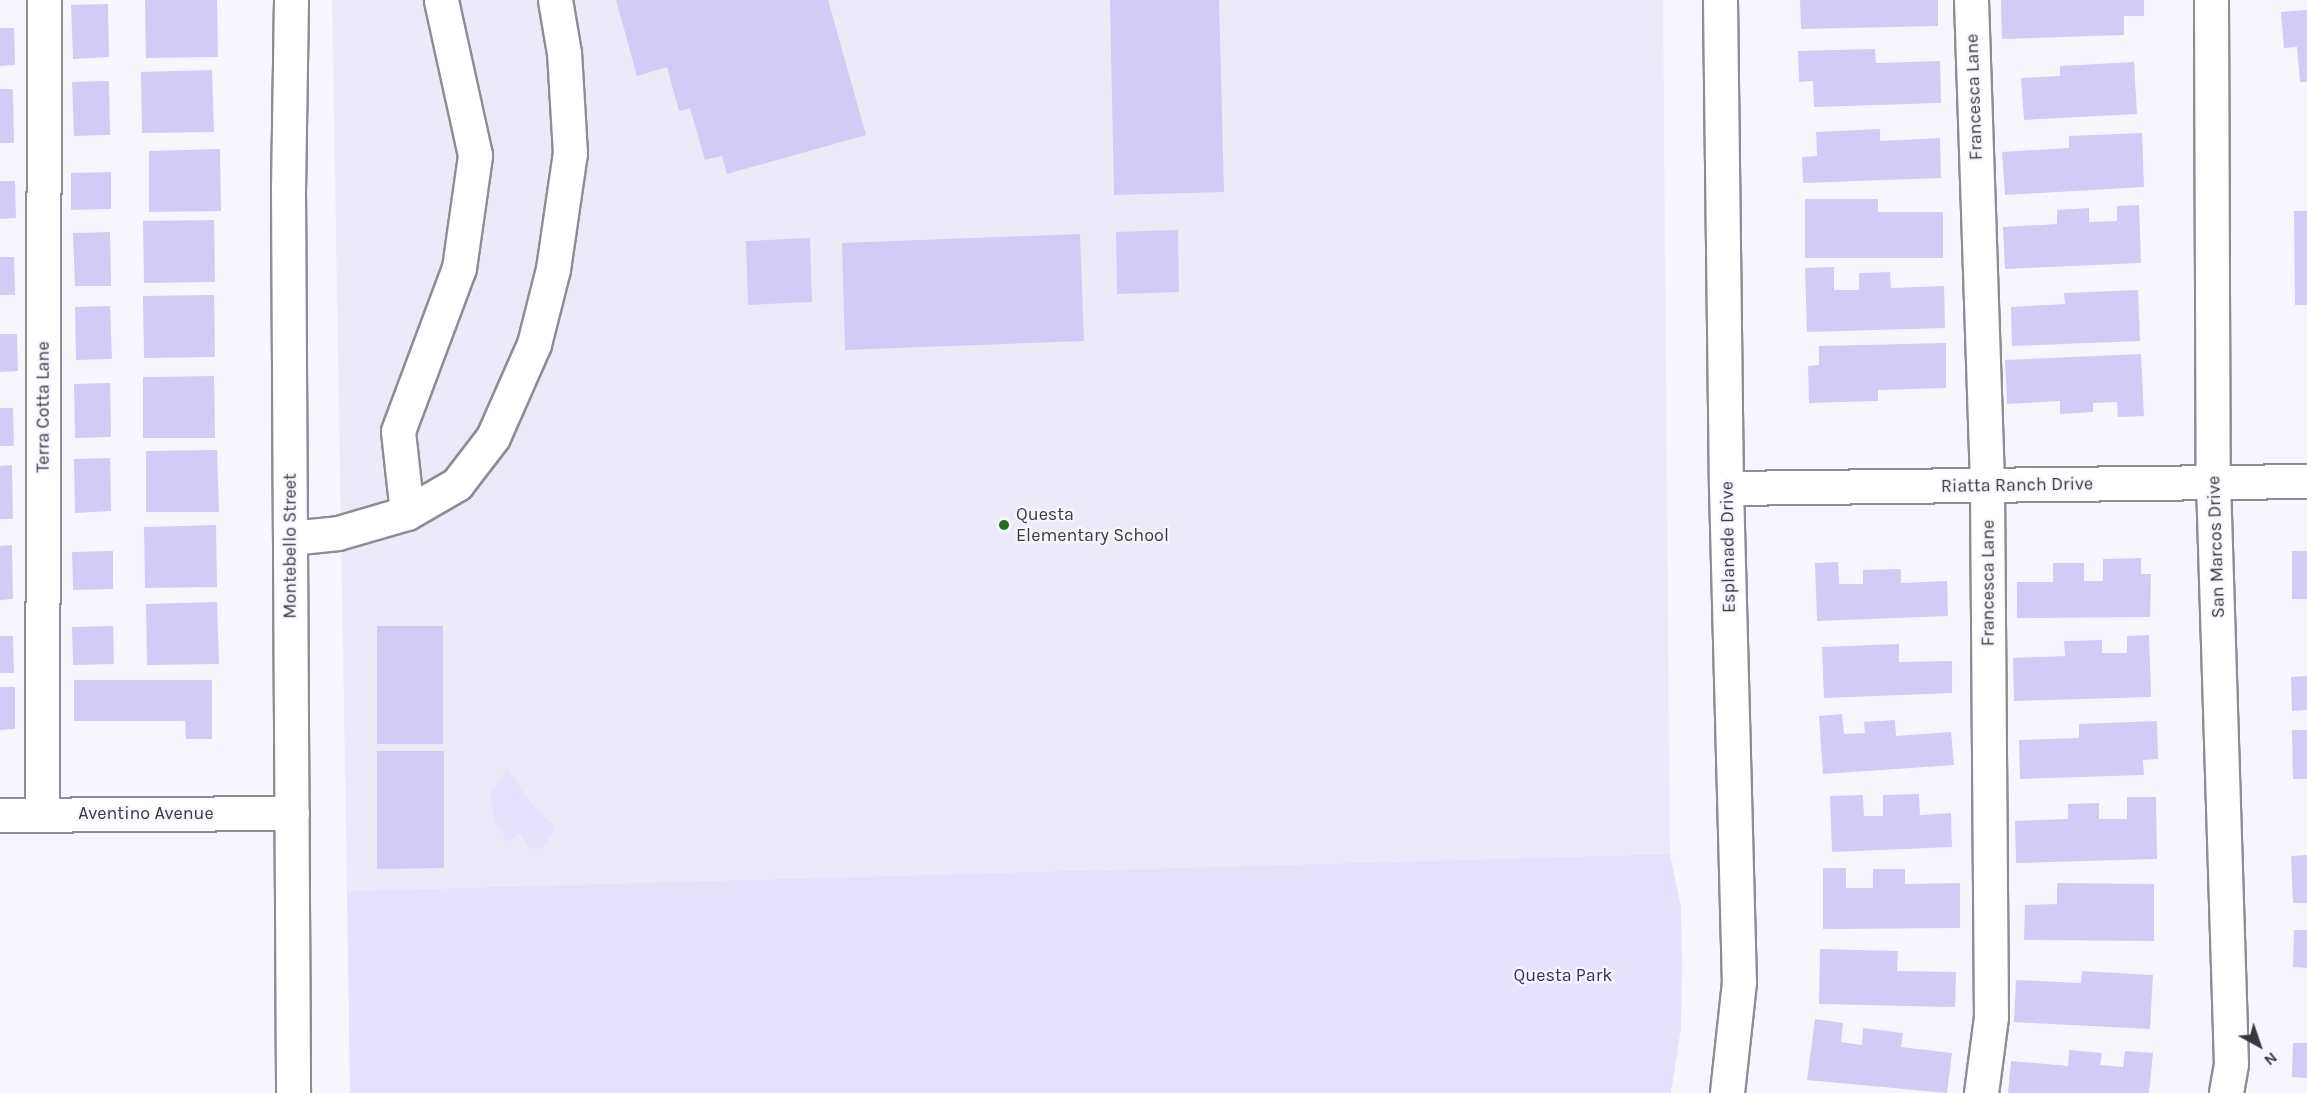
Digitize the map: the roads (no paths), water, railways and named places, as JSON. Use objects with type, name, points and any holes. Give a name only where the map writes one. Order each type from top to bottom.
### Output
[{"type":"street","name":"Terra Cotta Lane","points":[[42,814],[44,0]]},
{"type":"street","name":"Montebello Street","points":[[291,0],[290,538],[293,1093]]},
{"type":"street","points":[[407,513],[398,431],[459,268],[475,155],[441,0]]},
{"type":"street","points":[[290,538],[338,533],[407,513],[457,484],[494,437],[534,344],[553,269],[570,153],[564,53],[555,0]]},
{"type":"street","name":"Esplanade Drive","points":[[1720,0],[1726,488],[1739,982],[1727,1093]]},
{"type":"street","name":"Francesca Lane","points":[[1971,0],[1987,487],[1991,1017],[1981,1093]]},
{"type":"street","name":"San Marcos Drive","points":[[2211,0],[2213,482],[2231,1064],[2226,1093]]},
{"type":"street","name":"Riatta Ranch Drive","points":[[1726,488],[2307,482]]},
{"type":"street","name":"Aventino Avenue","points":[[0,816],[292,813]]},
{"type":"place","name":"Questa Elementary School","points":[[1004,525]]},
{"type":"park label","name":"Questa Park","points":[[1563,975]]}]
